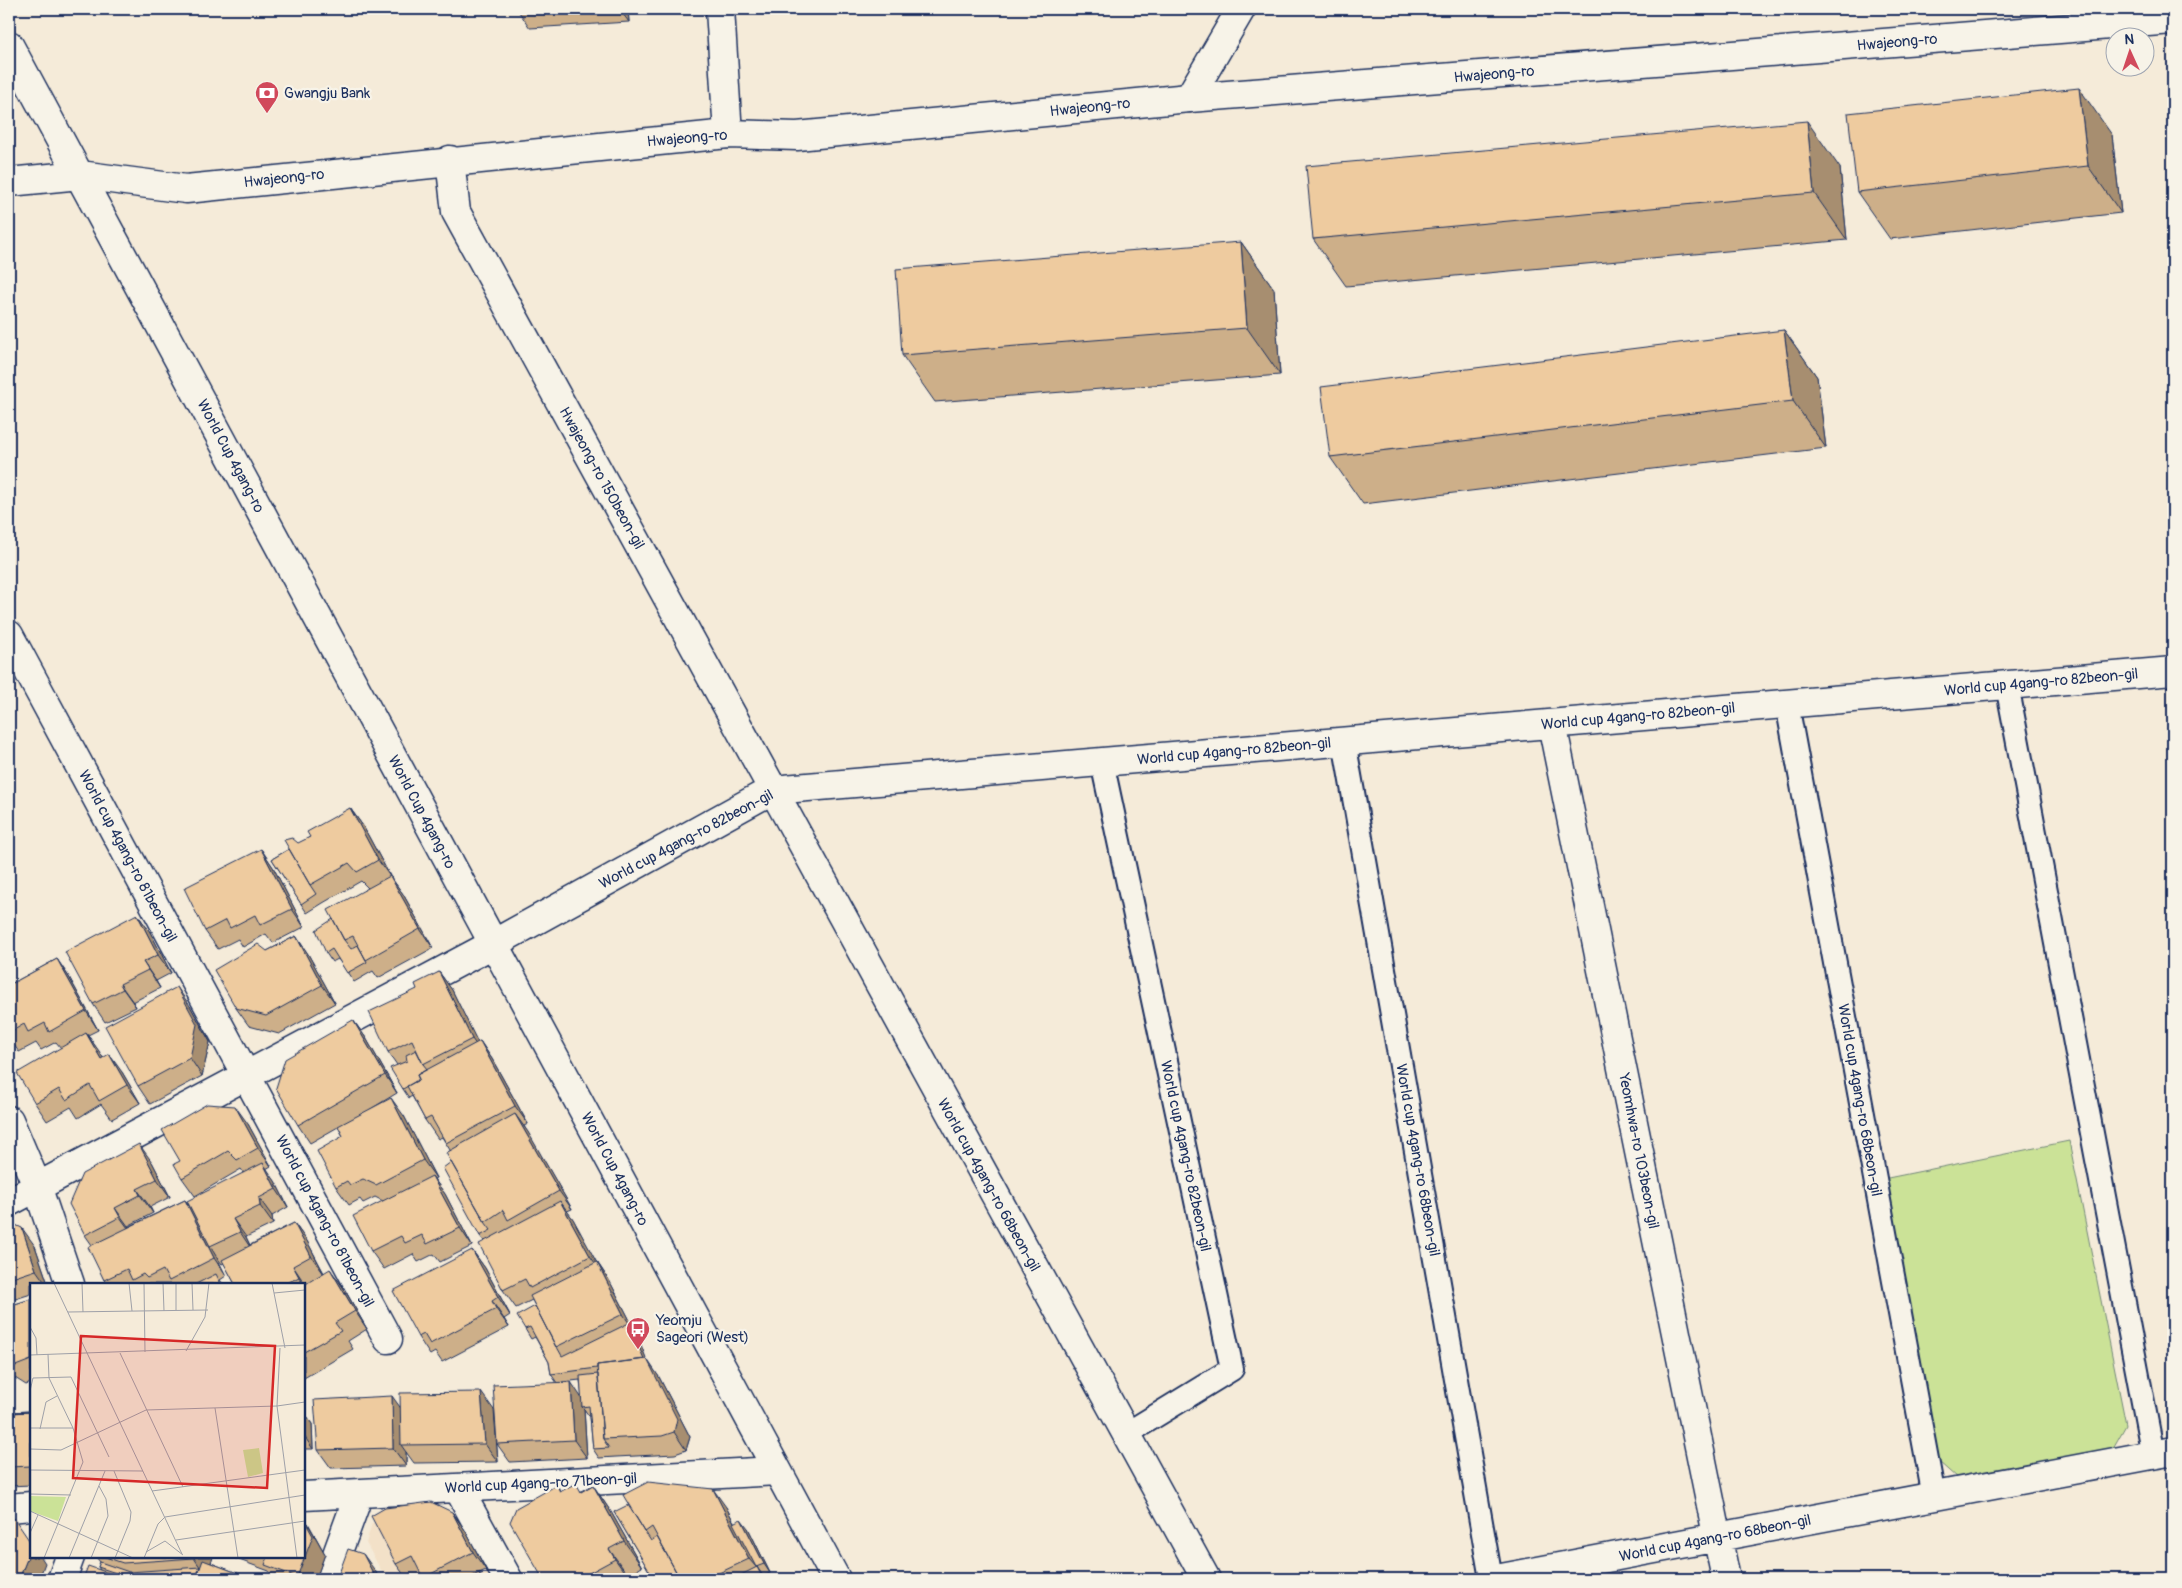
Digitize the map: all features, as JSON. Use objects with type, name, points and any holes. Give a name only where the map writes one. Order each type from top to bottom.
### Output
[{"type":"street","points":[[720,9],[728,134]]},
{"type":"street","points":[[1188,98],[1241,9]]},
{"type":"street","name":"Hwajeong-ro","points":[[9,182],[80,175],[186,189],[450,160],[728,134],[797,136],[1188,98],[2173,20]]},
{"type":"street","name":"World Cup 4gang-ro","points":[[9,45],[836,1579]]},
{"type":"street","name":"Hwajeong-ro 150beon-gil","points":[[450,160],[456,212],[772,790]]},
{"type":"street","name":"World cup 4gang-ro 81beon-gil","points":[[9,635],[388,1339]]},
{"type":"street","name":"World cup 4gang-ro 82beon-gil","points":[[493,944],[772,790],[2173,671]]},
{"type":"street","name":"Yeomhwa-ro 103beon-gil","points":[[1552,724],[1726,1579]]},
{"type":"street","name":"World cup 4gang-ro 68beon-gil","points":[[772,790],[1206,1579]]},
{"type":"street","points":[[9,1202],[493,944]]},
{"type":"street","points":[[9,1120],[37,1186],[70,1283]]},
{"type":"street","name":"World cup 4gang-ro 68beon-gil","points":[[1496,1579],[2163,1453]]},
{"type":"street","name":"World cup 4gang-ro 71beon-gil","points":[[305,1496],[778,1471]]},
{"type":"street","points":[[458,1488],[508,1579]]},
{"type":"street","points":[[328,1579],[359,1494]]},
{"type":"street","points":[[9,1508],[30,1506]]},
{"type":"street","points":[[62,1579],[70,1558]]},
{"type":"lane","name":"World cup 4gang-ro 68beon-gil","points":[[2007,685],[2163,1453]]},
{"type":"lane","name":"World cup 4gang-ro 68beon-gil","points":[[1787,704],[1934,1497]]},
{"type":"lane","name":"World cup 4gang-ro 68beon-gil","points":[[1344,741],[1491,1579]]},
{"type":"lane","name":"World cup 4gang-ro 82beon-gil","points":[[1102,762],[1232,1369],[1126,1434]]},
{"type":"shaded area","points":[[441,1513],[459,1517],[489,1563],[490,1579],[386,1579],[366,1543],[372,1523]]},
{"type":"green space","points":[[2069,1141],[2126,1425],[2113,1448],[1957,1478],[1939,1462],[1883,1179]]},
{"type":"building","points":[[2079,88],[2088,166],[1857,192],[1848,113]]},
{"type":"building","points":[[1807,121],[1814,193],[1313,239],[1306,166]]},
{"type":"building","points":[[1241,242],[1247,328],[902,355],[896,269]]},
{"type":"building","points":[[1784,330],[1793,401],[1330,457],[1321,387]]},
{"type":"building","points":[[350,808],[378,860],[357,872],[349,863],[310,885],[284,840],[292,838],[298,843],[310,837],[307,832]]},
{"type":"building","points":[[261,849],[292,909],[260,925],[255,915],[230,928],[226,920],[205,931],[184,888]]},
{"type":"building","points":[[289,849],[316,894],[301,904],[272,859]]},
{"type":"building","points":[[390,876],[420,929],[366,960],[353,936],[344,940],[328,910]]},
{"type":"building","points":[[137,914],[158,955],[143,962],[148,970],[120,984],[123,989],[93,1004],[65,952]]},
{"type":"building","points":[[333,919],[351,949],[358,945],[367,962],[347,973],[332,949],[326,953],[316,930]]},
{"type":"building","points":[[296,936],[322,985],[266,1016],[236,1008],[214,970],[258,944],[267,951]]},
{"type":"building","points":[[57,959],[86,1011],[49,1032],[45,1023],[28,1032],[24,1024],[9,1033],[9,985]]},
{"type":"building","points":[[439,972],[472,1039],[423,1064],[412,1040],[388,1052],[369,1012],[417,989],[415,984]]},
{"type":"building","points":[[177,987],[197,1024],[190,1058],[138,1086],[105,1026]]},
{"type":"building","points":[[353,1020],[385,1075],[298,1125],[276,1088],[285,1059]]},
{"type":"building","points":[[86,1033],[101,1059],[109,1054],[127,1085],[99,1101],[90,1085],[66,1100],[59,1089],[35,1103],[17,1073]]},
{"type":"building","points":[[480,1041],[515,1106],[446,1143],[431,1117],[425,1120],[407,1086],[419,1080],[417,1075]]},
{"type":"building","points":[[416,1050],[427,1069],[417,1075],[419,1079],[403,1089],[390,1068],[407,1061],[406,1055]]},
{"type":"building","points":[[391,1098],[423,1160],[376,1185],[363,1179],[350,1185],[347,1181],[336,1187],[317,1151],[343,1136],[338,1126]]},
{"type":"building","points":[[207,1104],[235,1106],[258,1148],[237,1160],[228,1151],[182,1178],[174,1164],[180,1161],[162,1130]]},
{"type":"building","points":[[515,1114],[559,1191],[508,1220],[503,1210],[485,1222],[446,1153]]},
{"type":"building","points":[[139,1144],[157,1179],[137,1189],[140,1195],[115,1208],[120,1217],[85,1235],[69,1204],[82,1174]]},
{"type":"building","points":[[451,1162],[491,1230],[480,1236],[443,1168]]},
{"type":"building","points":[[263,1163],[276,1189],[259,1198],[260,1206],[233,1219],[240,1232],[210,1246],[187,1201]]},
{"type":"building","points":[[432,1176],[460,1228],[427,1244],[422,1235],[405,1243],[401,1236],[371,1251],[353,1216]]},
{"type":"building","points":[[185,1200],[214,1258],[169,1281],[163,1270],[147,1278],[143,1274],[132,1280],[127,1269],[104,1280],[88,1247]]},
{"type":"building","points":[[560,1201],[590,1256],[530,1288],[525,1279],[503,1290],[479,1244]]},
{"type":"building","points":[[9,1222],[22,1228],[36,1270],[9,1279]]},
{"type":"building","points":[[294,1223],[311,1256],[293,1266],[299,1277],[287,1283],[234,1283],[222,1260]]},
{"type":"building","points":[[472,1250],[498,1297],[492,1301],[496,1309],[430,1344],[424,1334],[418,1337],[393,1291]]},
{"type":"building","points":[[597,1262],[623,1314],[556,1347],[530,1296]]},
{"type":"building","points":[[330,1269],[355,1311],[335,1323],[341,1331],[305,1351],[305,1284]]},
{"type":"building","points":[[216,1274],[220,1283],[198,1283]]},
{"type":"building","points":[[30,1299],[30,1360],[13,1367],[9,1364],[9,1306]]},
{"type":"building","points":[[535,1306],[562,1356],[629,1323],[644,1359],[597,1365],[597,1368],[551,1374],[549,1362],[530,1327],[525,1329],[517,1316]]},
{"type":"building","points":[[647,1359],[677,1419],[674,1432],[662,1436],[603,1439],[597,1365]]},
{"type":"building","points":[[598,1374],[603,1439],[609,1448],[593,1449],[589,1406],[582,1407],[580,1376]]},
{"type":"building","points":[[571,1382],[574,1440],[497,1444],[493,1385]]},
{"type":"building","points":[[481,1392],[485,1444],[401,1445],[400,1393]]},
{"type":"building","points":[[392,1396],[393,1448],[318,1450],[314,1400]]},
{"type":"building","points":[[30,1411],[9,1413],[9,1412]]},
{"type":"building","points":[[30,1412],[30,1466],[9,1467],[9,1413]]},
{"type":"building","points":[[648,1482],[713,1489],[749,1559],[706,1579],[680,1579],[652,1527],[645,1532],[623,1495]]},
{"type":"building","points":[[576,1483],[581,1492],[593,1485],[624,1541],[609,1549],[615,1559],[578,1579],[543,1579],[510,1522],[516,1508],[557,1485],[560,1492]]},
{"type":"building","points":[[431,1502],[452,1512],[473,1552],[423,1578],[412,1556],[396,1564],[371,1516],[385,1508]]},
{"type":"building","points":[[628,1505],[651,1541],[657,1537],[680,1579],[654,1579],[614,1512]]},
{"type":"building","points":[[9,1518],[14,1518],[30,1542],[30,1552],[19,1579],[9,1579]]},
{"type":"building","points":[[741,1519],[764,1564],[756,1567],[733,1523]]},
{"type":"building","points":[[305,1522],[313,1536],[305,1556]]},
{"type":"building","points":[[348,1549],[363,1554],[376,1579],[337,1579]]},
{"type":"building","points":[[108,1558],[194,1558],[123,1563]]},
{"type":"building","points":[[268,1558],[304,1558],[297,1577],[265,1565]]},
{"type":"building","points":[[203,1560],[253,1579],[196,1579]]},
{"type":"building","points":[[100,1562],[129,1572],[200,1567],[195,1579],[134,1579],[98,1567]]},
{"type":"building","points":[[88,1566],[126,1579],[83,1579]]},
{"type":"building","points":[[757,1567],[763,1579],[733,1579]]},
{"type":"building","points":[[479,1573],[482,1579],[467,1579]]},
{"type":"place","name":"Gwangju Bank","points":[[267,114]]},
{"type":"place","name":"Yeomju Sageori (West)","points":[[638,1350]]}]
